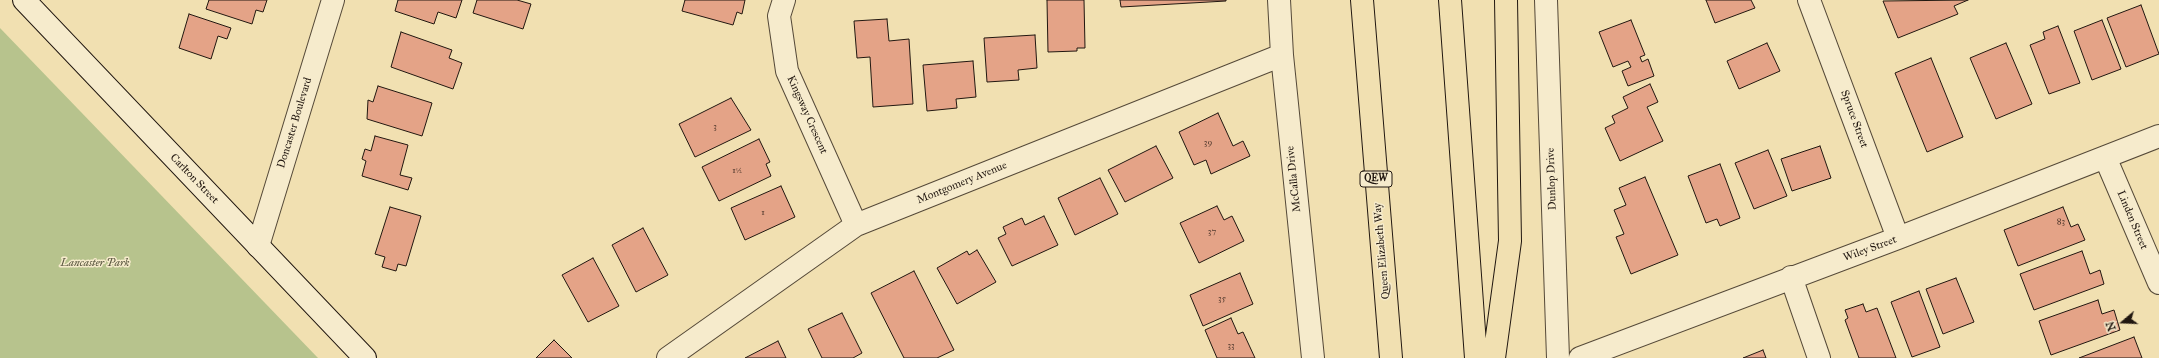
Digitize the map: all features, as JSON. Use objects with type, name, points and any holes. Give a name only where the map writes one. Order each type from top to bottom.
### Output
[{"type":"highway","name":"Queen Elizabeth Way","points":[[1362,0],[1391,358]]},
{"type":"highway","points":[[1450,0],[1476,358]]},
{"type":"highway","points":[[1494,358],[1510,241],[1506,0]]},
{"type":"street","name":"Carlton Street","points":[[24,0],[365,358]]},
{"type":"street","name":"Doncaster Boulevard","points":[[258,246],[333,0]]},
{"type":"street","name":"Kingsway Crescent","points":[[784,0],[779,16],[787,71],[856,225]]},
{"type":"street","name":"McCalla Drive","points":[[1279,0],[1282,55],[1313,358]]},
{"type":"street","name":"Dunlop Drive","points":[[1546,0],[1558,358]]},
{"type":"street","name":"Spruce Street","points":[[1809,0],[1898,238]]},
{"type":"street","name":"Montgomery Avenue","points":[[668,358],[856,225],[1282,55]]},
{"type":"street","name":"Wiley Street","points":[[1580,358],[1791,277],[1898,238],[2159,136]]},
{"type":"street","name":"Linden Street","points":[[2105,157],[2159,283]]},
{"type":"street","points":[[1791,277],[1819,358]]},
{"type":"green space","name":"Lancaster Park","points":[[0,28],[318,358],[0,358]]},
{"type":"building","points":[[209,0],[267,0],[263,12],[256,10],[252,24],[206,9]]},
{"type":"building","points":[[398,0],[462,0],[456,18],[438,12],[434,24],[395,11]]},
{"type":"building","points":[[477,0],[517,0],[531,4],[523,29],[473,13]]},
{"type":"building","points":[[685,0],[745,0],[742,14],[737,12],[733,25],[682,11]]},
{"type":"building","points":[[1047,0],[1084,0],[1085,48],[1077,48],[1077,51],[1048,52]]},
{"type":"building","points":[[1120,0],[1226,0],[1226,1],[1121,7]]},
{"type":"building","points":[[1706,0],[1751,0],[1755,8],[1715,23]]},
{"type":"building","points":[[1968,0],[1954,6],[1958,14],[1898,38],[1883,1]]},
{"type":"building","points":[[2141,5],[2159,54],[2126,67],[2107,18]]},
{"type":"building","points":[[189,14],[231,28],[227,39],[218,36],[211,59],[179,48]]},
{"type":"building","points":[[887,19],[889,41],[909,39],[913,104],[873,107],[870,57],[857,58],[854,21]]},
{"type":"building","points":[[1631,20],[1645,55],[1640,57],[1642,62],[1648,59],[1654,76],[1628,86],[1622,71],[1631,67],[1628,61],[1613,67],[1599,32]]},
{"type":"building","points":[[2102,20],[2121,69],[2092,80],[2074,31]]},
{"type":"building","points":[[2058,26],[2080,83],[2049,94],[2030,45],[2045,39],[2043,32]]},
{"type":"building","points":[[401,32],[452,50],[449,58],[462,63],[453,89],[391,67]]},
{"type":"building","points":[[1035,35],[1037,68],[1018,70],[1019,80],[987,82],[984,38]]},
{"type":"building","points":[[1767,43],[1780,71],[1739,89],[1727,61]]},
{"type":"building","points":[[2006,43],[2032,104],[1996,119],[1970,58]]},
{"type":"building","points":[[1931,58],[1963,137],[1927,152],[1895,73]]},
{"type":"building","points":[[973,61],[976,97],[956,99],[957,108],[927,111],[923,65]]},
{"type":"building","points":[[1650,84],[1658,102],[1647,107],[1663,141],[1620,161],[1605,128],[1615,123],[1612,116],[1628,108],[1623,97]]},
{"type":"building","points":[[378,86],[432,103],[422,136],[367,119],[368,100],[373,102]]},
{"type":"building","points":[[731,98],[751,130],[695,157],[679,124]]},
{"type":"building","points":[[1218,113],[1233,146],[1243,141],[1250,156],[1211,174],[1206,160],[1194,165],[1179,132]]},
{"type":"building","points":[[375,136],[408,145],[400,175],[412,178],[408,190],[362,176],[366,161],[362,159],[365,149],[371,151]]},
{"type":"building","points":[[759,139],[770,162],[766,164],[771,176],[719,201],[702,167]]},
{"type":"building","points":[[1156,146],[1173,178],[1125,202],[1108,170]]},
{"type":"building","points":[[1820,146],[1831,178],[1792,191],[1781,159]]},
{"type":"building","points":[[1768,150],[1787,196],[1754,209],[1735,163]]},
{"type":"building","points":[[1720,164],[1740,218],[1720,226],[1717,219],[1706,223],[1688,176]]},
{"type":"building","points":[[1645,177],[1678,255],[1631,274],[1616,237],[1624,234],[1614,210],[1626,205],[1619,188]]},
{"type":"building","points":[[1100,178],[1118,214],[1075,235],[1058,198]]},
{"type":"building","points":[[781,186],[795,217],[745,240],[731,208]]},
{"type":"building","points":[[1217,206],[1224,220],[1232,216],[1244,241],[1199,263],[1180,223]]},
{"type":"building","points":[[390,207],[421,216],[406,266],[398,264],[396,271],[382,267],[385,257],[375,254]]},
{"type":"building","points":[[2063,207],[2071,227],[2078,224],[2085,240],[2018,266],[2004,230]]},
{"type":"building","points":[[1044,216],[1058,245],[1012,266],[998,238],[1006,234],[1003,227],[1022,218],[1025,225]]},
{"type":"building","points":[[643,228],[668,275],[636,292],[612,245]]},
{"type":"building","points":[[977,250],[996,282],[957,304],[937,268],[967,251],[969,255]]},
{"type":"building","points":[[2082,251],[2090,274],[2100,270],[2104,284],[2034,310],[2020,274]]},
{"type":"building","points":[[593,258],[619,306],[588,322],[562,275]]},
{"type":"building","points":[[914,271],[954,350],[937,358],[904,358],[871,293]]},
{"type":"building","points":[[1240,273],[1253,304],[1203,326],[1190,295]]},
{"type":"building","points":[[1956,278],[1974,322],[1943,334],[1926,289]]},
{"type":"building","points":[[1919,291],[1940,347],[1912,357],[1891,302]]},
{"type":"building","points":[[2098,300],[2102,314],[2114,310],[2120,330],[2051,355],[2039,321]]},
{"type":"building","points":[[1863,304],[1866,312],[1877,308],[1896,358],[1859,358],[1845,320],[1848,318],[1845,310]]},
{"type":"building","points":[[842,313],[862,353],[853,358],[822,358],[808,329]]},
{"type":"building","points":[[1231,318],[1238,334],[1243,332],[1255,358],[1217,358],[1205,330]]},
{"type":"building","points":[[2134,337],[2142,358],[2079,358]]},
{"type":"building","points":[[554,340],[572,358],[536,358]]},
{"type":"building","points":[[778,341],[786,358],[745,358]]},
{"type":"building","points":[[1763,350],[1766,358],[1743,358]]}]
